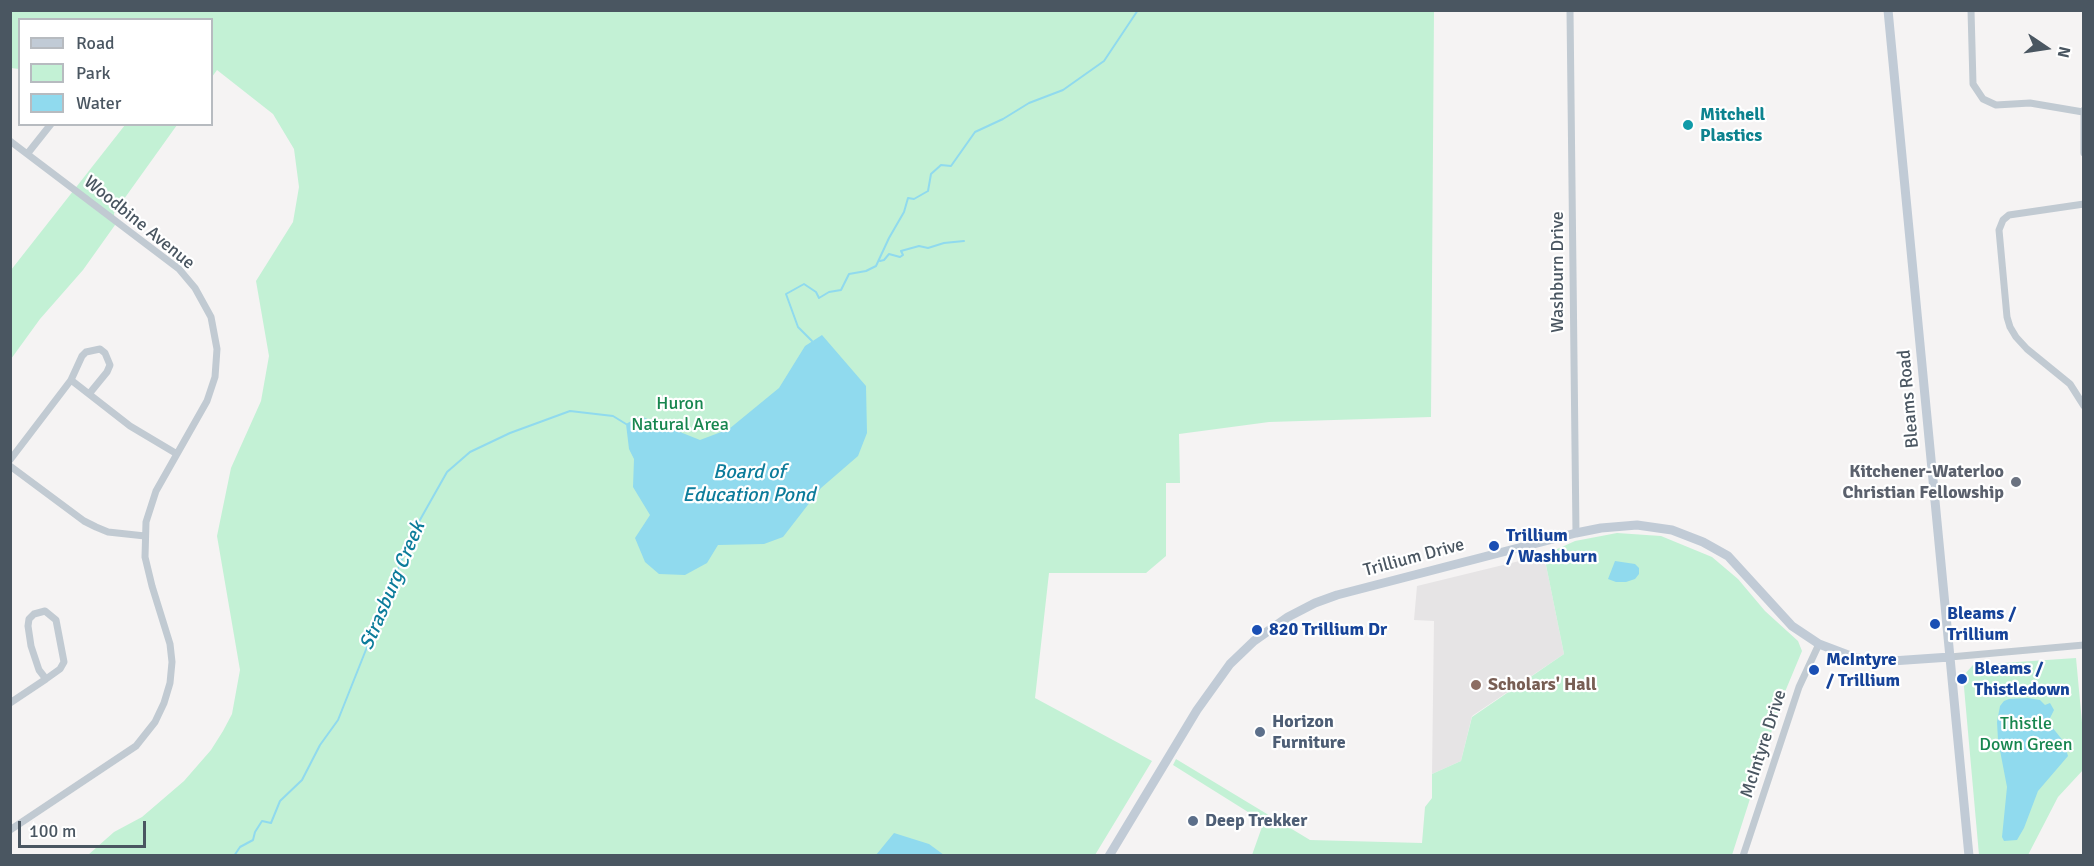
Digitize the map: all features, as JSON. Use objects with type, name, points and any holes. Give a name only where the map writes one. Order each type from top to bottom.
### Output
[{"type":"street","name":"Washburn Drive","points":[[1570,10],[1576,533]]},
{"type":"street","name":"Bleams Road","points":[[1888,10],[1969,855]]},
{"type":"street","points":[[1971,10],[1973,84],[1983,99],[1996,105],[2030,103],[2083,111],[2084,153]]},
{"type":"street","points":[[28,153],[49,126]]},
{"type":"street","name":"Woodbine Avenue","points":[[10,141],[179,269],[195,288],[211,317],[217,349],[215,377],[207,401],[150,506],[146,522],[145,557],[170,644],[172,662],[170,683],[164,703],[146,735],[136,746],[10,830]]},
{"type":"street","points":[[2084,204],[2009,215],[2003,220],[1999,230],[2007,317],[2010,327],[2027,349],[2070,384],[2084,406]]},
{"type":"street","points":[[10,460],[71,380],[86,351],[100,350],[105,353],[110,365],[89,394]]},
{"type":"street","points":[[71,380],[130,426],[177,454]]},
{"type":"street","points":[[10,466],[84,521],[108,532],[145,536]]},
{"type":"street","name":"Trillium Drive","points":[[1109,855],[1197,710],[1230,664],[1254,640],[1288,617],[1337,595],[1576,533],[1637,525],[1672,530],[1703,542],[1728,556],[1792,626],[1819,644],[1856,658],[1892,661],[1950,657]]},
{"type":"street","points":[[10,703],[46,679],[60,669],[64,662],[56,620],[45,611],[34,614],[29,619],[28,626],[31,646],[39,670],[46,679]]},
{"type":"street","name":"McIntyre Drive","points":[[1743,855],[1799,687],[1819,644]]},
{"type":"street","points":[[1950,657],[2084,645]]},
{"type":"shaded area","name":"Scholars' Hall","points":[[1544,555],[1564,654],[1472,716],[1461,761],[1432,774],[1434,621],[1414,620],[1417,586]]},
{"type":"green space","name":"Huron Natural Area","points":[[10,11],[1434,11],[1431,417],[1269,422],[1179,434],[1180,483],[1166,483],[1166,556],[1146,573],[1049,573],[1035,698],[1152,761],[1095,855],[88,855],[114,832],[142,817],[184,781],[211,750],[232,714],[240,670],[217,536],[231,468],[261,401],[269,356],[256,281],[293,222],[299,187],[294,149],[273,114],[217,70],[213,76],[213,18],[18,18],[18,69],[11,68]]},
{"type":"green space","points":[[124,126],[176,126],[114,213],[115,225],[83,270],[40,319],[11,359],[11,270]]},
{"type":"green space","points":[[1617,533],[1661,536],[1712,557],[1738,579],[1765,611],[1798,641],[1802,651],[1782,699],[1732,855],[1252,855],[1263,824],[1256,817],[1173,765],[1176,759],[1310,840],[1422,843],[1425,807],[1432,798],[1432,774],[1461,761],[1472,717],[1564,654],[1544,555],[1575,541]]},
{"type":"green space","name":"Thistle Down Green","points":[[2076,658],[2083,733],[2083,770],[2058,797],[2028,855],[1979,855],[1963,676],[1973,665]]},
{"type":"water","name":"Board of Education Pond","points":[[822,335],[866,386],[867,433],[858,456],[821,488],[783,537],[764,544],[718,545],[707,563],[685,575],[659,574],[645,562],[635,538],[650,515],[633,487],[634,459],[629,449],[626,424],[640,416],[700,440],[729,429],[779,388],[805,346]]},
{"type":"water","points":[[1615,561],[1635,564],[1639,568],[1639,574],[1635,579],[1626,582],[1608,579]]},
{"type":"water","points":[[2028,698],[2040,700],[2045,705],[2050,703],[2054,710],[2048,722],[2064,742],[2068,756],[2038,791],[2017,840],[2004,841],[2002,837],[2007,787],[1997,722],[2000,706],[2004,701]]},
{"type":"water","points":[[894,833],[929,844],[944,855],[876,855]]},
{"type":"waterway","points":[[812,341],[798,327],[786,294],[804,284],[816,292],[819,298],[829,292],[841,290],[849,274],[866,271],[876,266],[904,212],[908,198],[914,199],[928,191],[931,174],[941,165],[951,166],[975,132],[1029,103],[1063,90],[1104,61],[1138,10]]},
{"type":"waterway","points":[[880,261],[889,254],[900,257],[903,255],[901,251],[919,246],[928,248],[944,243],[964,241]]},
{"type":"waterway","name":"Strasburg Creek","points":[[234,856],[240,847],[253,840],[262,821],[271,823],[280,801],[302,780],[320,745],[338,720],[412,534],[447,472],[470,452],[510,433],[570,411],[613,416],[626,424]]},
{"type":"place","name":"Mitchell Plastics","points":[[1688,125]]},
{"type":"place","name":"Kitchener-Waterloo Christian Fellowship","points":[[2016,482]]},
{"type":"place","name":"Trillium / Washburn","points":[[1494,546]]},
{"type":"place","name":"Bleams / Trillium","points":[[1935,624]]},
{"type":"place","name":"820 Trillium Dr","points":[[1257,630]]},
{"type":"place","name":"McIntyre / Trillium","points":[[1814,670]]},
{"type":"place","name":"Bleams / Thistledown","points":[[1962,679]]},
{"type":"place","name":"Scholars' Hall","points":[[1476,685]]},
{"type":"place","name":"Horizon Furniture","points":[[1260,732]]},
{"type":"place","name":"Deep Trekker","points":[[1193,821]]}]
